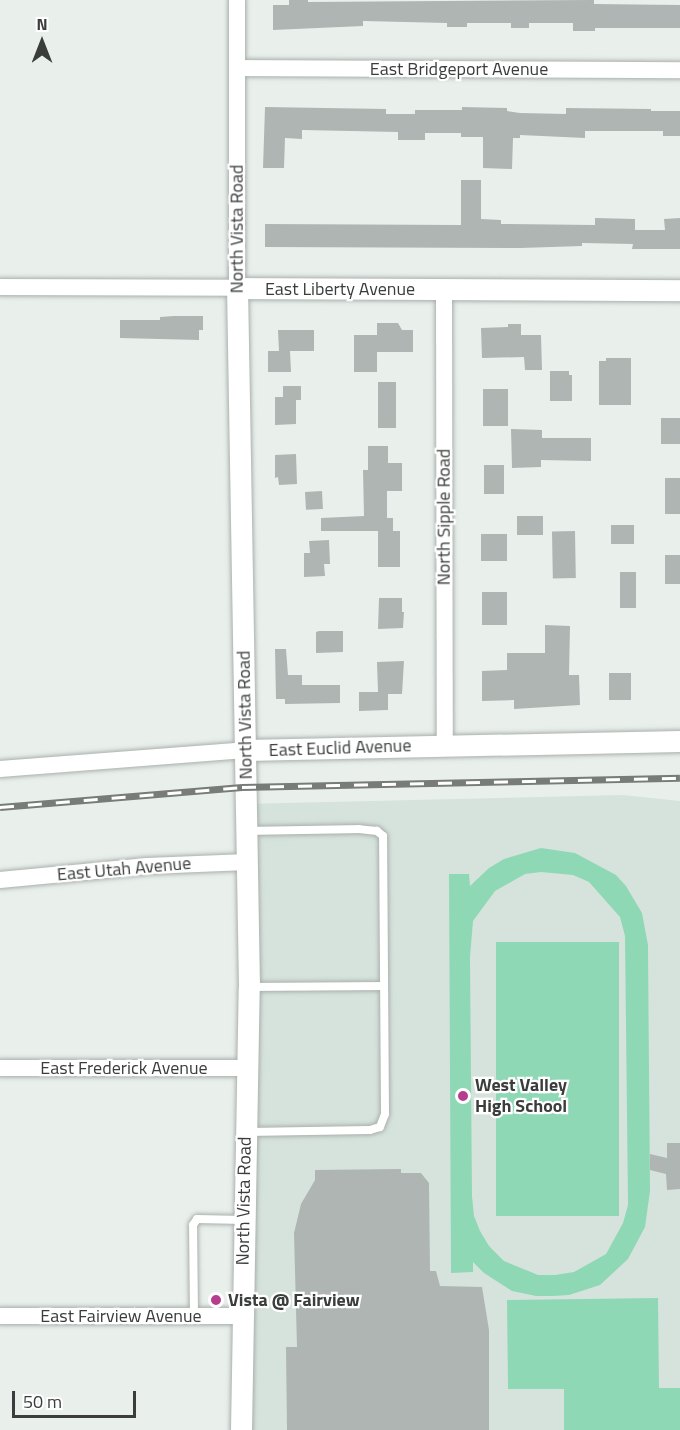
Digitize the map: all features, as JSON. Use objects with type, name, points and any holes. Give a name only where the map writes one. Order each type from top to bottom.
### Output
[{"type":"street","name":"North Vista Road","points":[[237,0],[237,288],[249,987],[241,1316],[241,1430]]},
{"type":"street","name":"East Bridgeport Avenue","points":[[237,68],[680,70]]},
{"type":"street","name":"East Liberty Avenue","points":[[0,286],[680,290]]},
{"type":"street","name":"North Sipple Road","points":[[444,289],[445,745]]},
{"type":"street","name":"East Euclid Avenue","points":[[0,769],[245,750],[680,741]]},
{"type":"street","name":"East Utah Avenue","points":[[0,880],[147,866],[248,862]]},
{"type":"street","name":"East Frederick Avenue","points":[[0,1068],[248,1068]]},
{"type":"street","name":"East Fairview Avenue","points":[[0,1316],[241,1316]]},
{"type":"lane","points":[[246,1132],[370,1130],[380,1127],[385,1114],[383,836],[377,831],[359,829],[248,831]]},
{"type":"lane","points":[[249,987],[384,986]]},
{"type":"lane","points":[[194,1316],[193,1226],[197,1219],[244,1221]]},
{"type":"shaded area","name":"West Valley High School","points":[[623,795],[680,801],[680,1430],[241,1430],[247,804]]},
{"type":"green space","points":[[541,848],[575,853],[616,875],[626,886],[642,913],[648,945],[650,1191],[645,1227],[628,1259],[600,1285],[569,1295],[536,1296],[512,1291],[484,1273],[473,1262],[473,1272],[451,1273],[449,874],[469,874],[470,886],[489,868],[504,859]],"holes":[[[541,872],[573,875],[589,882],[620,917],[625,936],[628,1205],[623,1223],[606,1254],[574,1272],[538,1275],[504,1261],[489,1246],[474,1216],[470,957],[473,921],[495,891],[525,874]]]},
{"type":"green space","points":[[496,942],[619,942],[619,1216],[496,1216]]},
{"type":"green space","points":[[658,1298],[659,1388],[680,1388],[680,1430],[564,1430],[564,1389],[508,1389],[507,1300]]},
{"type":"building","points":[[289,0],[308,0],[308,2],[594,0],[594,4],[680,5],[680,28],[595,28],[595,31],[573,31],[573,23],[529,23],[529,28],[511,28],[511,23],[467,23],[467,27],[447,27],[447,23],[363,21],[363,26],[273,30],[273,5],[289,5]]},
{"type":"building","points":[[265,107],[386,109],[386,114],[415,114],[415,110],[462,110],[462,107],[507,108],[507,111],[520,113],[566,114],[566,108],[680,111],[680,136],[663,136],[663,131],[585,131],[585,138],[520,135],[520,138],[513,138],[512,169],[483,168],[483,137],[461,137],[461,133],[425,133],[425,140],[398,140],[398,132],[302,130],[302,139],[285,138],[284,168],[263,168]]},
{"type":"building","points":[[461,180],[481,180],[481,219],[501,220],[501,224],[595,225],[595,218],[635,219],[635,230],[665,230],[664,219],[680,218],[680,249],[632,249],[633,244],[582,243],[582,246],[520,248],[265,247],[265,224],[461,225]]},
{"type":"building","points":[[203,316],[203,330],[199,330],[199,340],[120,338],[120,320],[160,320],[160,317]]},
{"type":"building","points":[[377,323],[398,323],[402,330],[413,330],[413,352],[377,352],[377,372],[354,372],[354,335],[377,335]]},
{"type":"building","points":[[508,324],[521,324],[521,335],[541,335],[542,370],[525,370],[524,357],[482,358],[481,328],[508,327]]},
{"type":"building","points":[[278,330],[314,330],[314,351],[290,351],[291,372],[268,372],[268,351],[279,351]]},
{"type":"building","points":[[606,358],[631,358],[631,405],[599,405],[599,361],[606,361]]},
{"type":"building","points":[[550,371],[569,371],[569,375],[572,375],[572,401],[550,401]]},
{"type":"building","points":[[378,382],[396,382],[396,428],[378,428]]},
{"type":"building","points":[[283,386],[301,386],[301,400],[296,400],[296,424],[275,425],[275,397],[283,397]]},
{"type":"building","points":[[483,389],[508,389],[508,426],[483,426]]},
{"type":"building","points":[[661,418],[680,418],[680,444],[661,444]]},
{"type":"building","points":[[511,429],[542,430],[542,438],[591,438],[591,461],[541,460],[541,467],[512,468]]},
{"type":"building","points":[[368,446],[388,446],[388,463],[402,463],[402,491],[387,491],[387,518],[393,518],[393,531],[400,531],[400,567],[378,567],[378,531],[321,531],[321,518],[364,516],[363,470],[368,470]]},
{"type":"building","points":[[296,454],[297,484],[279,485],[278,477],[275,478],[275,455]]},
{"type":"building","points":[[484,465],[504,465],[504,494],[484,494]]},
{"type":"building","points":[[665,478],[680,478],[680,514],[665,514]]},
{"type":"building","points":[[322,491],[323,509],[306,510],[305,492]]},
{"type":"building","points":[[517,516],[543,516],[543,535],[517,535]]},
{"type":"building","points":[[611,525],[634,525],[634,544],[611,544]]},
{"type":"building","points":[[552,531],[575,531],[576,578],[553,578]]},
{"type":"building","points":[[481,534],[507,534],[507,561],[481,561]]},
{"type":"building","points":[[329,540],[330,564],[324,564],[325,576],[304,577],[304,553],[310,553],[309,541]]},
{"type":"building","points":[[665,555],[680,555],[680,584],[665,584]]},
{"type":"building","points":[[620,572],[636,572],[636,608],[620,608]]},
{"type":"building","points":[[482,592],[507,592],[507,625],[482,625]]},
{"type":"building","points":[[379,598],[402,598],[403,628],[378,629]]},
{"type":"building","points":[[545,625],[570,626],[569,675],[579,675],[580,705],[514,709],[514,700],[482,701],[482,671],[507,670],[507,653],[545,653]]},
{"type":"building","points":[[343,631],[343,652],[316,653],[316,632]]},
{"type":"building","points":[[275,649],[286,649],[288,675],[302,675],[302,685],[340,685],[340,703],[285,704],[285,699],[276,699]]},
{"type":"building","points":[[404,661],[402,694],[388,694],[388,710],[359,711],[359,692],[378,692],[377,662]]},
{"type":"building","points":[[609,673],[631,673],[631,700],[609,700]]},
{"type":"building","points":[[667,1143],[680,1143],[680,1189],[667,1190],[666,1174],[650,1170],[650,1154],[667,1158]]},
{"type":"building","points":[[401,1169],[401,1173],[421,1173],[429,1183],[430,1271],[436,1271],[440,1286],[482,1287],[489,1330],[489,1430],[287,1430],[286,1347],[297,1347],[294,1233],[301,1204],[315,1180],[315,1170]]},
{"type":"railway","points":[[0,807],[242,787],[680,778]]},
{"type":"place","name":"West Valley High School","points":[[463,1096]]},
{"type":"place","name":"Vista @ Fairview","points":[[216,1300]]}]
